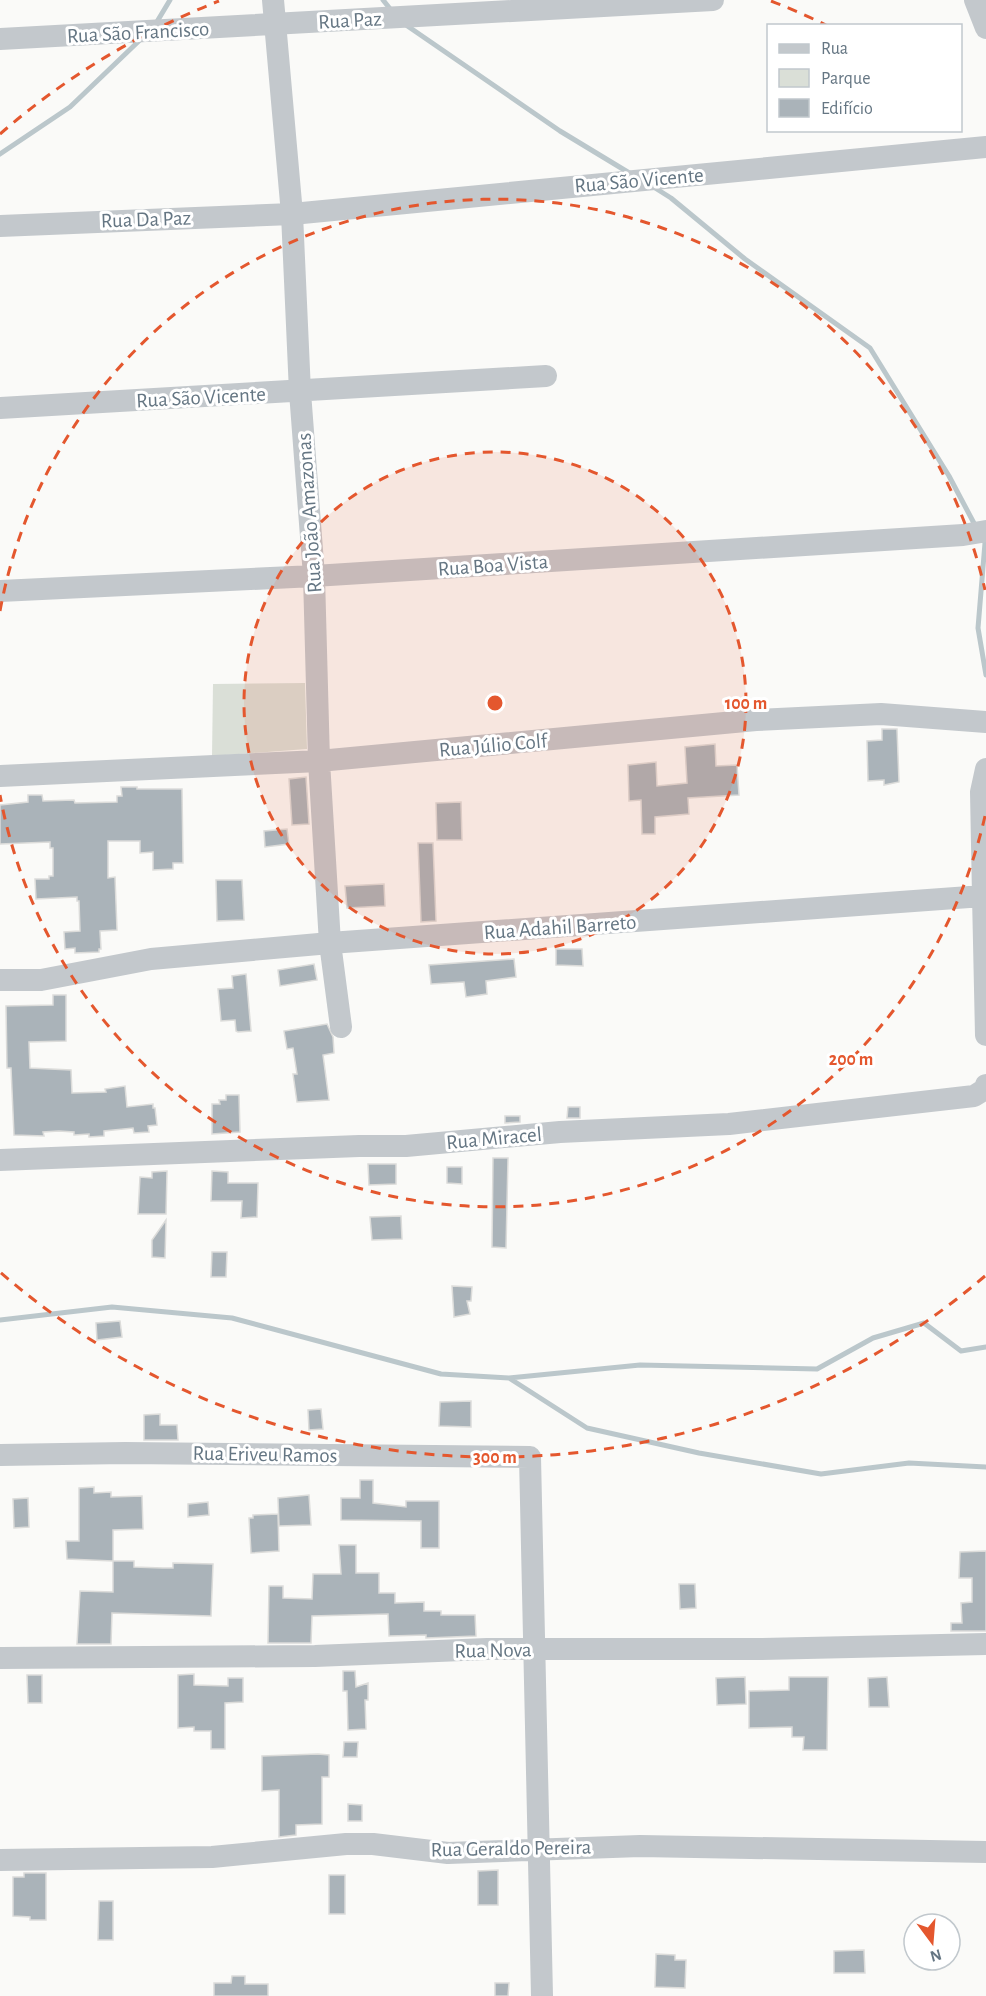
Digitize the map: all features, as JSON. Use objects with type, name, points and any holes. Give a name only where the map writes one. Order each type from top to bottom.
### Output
[{"type":"street","name":"Rua João Amazonas","points":[[273,0],[292,214],[300,392],[314,576],[319,761],[330,943],[341,1027]]},
{"type":"street","name":"Rua Paz","points":[[275,24],[713,0]]},
{"type":"street","points":[[975,0],[986,28]]},
{"type":"street","name":"Rua São Francisco","points":[[0,39],[275,24]]},
{"type":"street","name":"Rua São Vicente","points":[[292,214],[986,147]]},
{"type":"street","name":"Rua Da Paz","points":[[0,226],[292,214]]},
{"type":"street","name":"Rua São Vicente","points":[[0,408],[546,376]]},
{"type":"street","name":"Rua Boa Vista","points":[[0,591],[314,576],[963,535],[986,531]]},
{"type":"street","name":"Rua Júlio Colf","points":[[0,776],[319,761],[756,720],[881,714],[986,722]]},
{"type":"street","points":[[986,769],[981,792],[986,1035]]},
{"type":"street","name":"Rua Adahil Barreto","points":[[0,980],[41,980],[151,959],[330,943],[983,896]]},
{"type":"street","name":"Rua Miracel","points":[[0,1160],[406,1146],[560,1132],[729,1124],[974,1096],[986,1087]]},
{"type":"street","name":"Rua Eriveu Ramos","points":[[0,1455],[125,1453],[530,1457],[534,1648]]},
{"type":"street","name":"Rua Nova","points":[[0,1658],[315,1656],[534,1648],[759,1649],[986,1644]]},
{"type":"street","points":[[534,1648],[542,1996]]},
{"type":"street","name":"Rua Geraldo Pereira","points":[[0,1860],[212,1857],[364,1844],[448,1852],[640,1846],[986,1852]]},
{"type":"green space","points":[[305,683],[307,749],[212,756],[213,684]]},
{"type":"building","points":[[882,729],[897,729],[899,782],[884,785],[884,780],[868,781],[867,741],[882,740]]},
{"type":"building","points":[[715,744],[716,766],[737,765],[739,795],[688,798],[689,814],[655,817],[655,834],[642,834],[641,800],[629,801],[628,765],[656,762],[657,786],[687,783],[685,747]]},
{"type":"building","points":[[306,777],[309,824],[292,825],[289,779]]},
{"type":"building","points":[[121,787],[182,789],[183,863],[173,863],[173,869],[153,870],[153,852],[140,853],[140,841],[108,841],[108,878],[115,877],[117,930],[100,931],[101,949],[99,952],[75,953],[75,948],[65,949],[64,932],[80,931],[77,897],[36,899],[35,879],[49,879],[49,876],[53,876],[53,848],[50,848],[50,842],[0,844],[0,805],[28,802],[28,795],[42,795],[43,801],[117,802],[117,796],[122,796]]},
{"type":"building","points":[[461,802],[462,840],[437,840],[436,803]]},
{"type":"building","points":[[287,829],[289,844],[265,847],[264,831]]},
{"type":"building","points":[[418,843],[433,843],[436,921],[421,922]]},
{"type":"building","points":[[216,880],[242,880],[244,920],[217,921]]},
{"type":"building","points":[[384,884],[385,906],[347,908],[345,886]]},
{"type":"building","points":[[556,949],[582,949],[583,966],[556,965]]},
{"type":"building","points":[[514,959],[516,977],[486,981],[487,994],[466,997],[464,982],[431,984],[429,965]]},
{"type":"building","points":[[314,964],[317,980],[280,986],[278,970]]},
{"type":"building","points":[[246,974],[251,1031],[238,1032],[235,1020],[221,1021],[218,989],[233,988],[232,976]]},
{"type":"building","points":[[53,995],[66,995],[66,1041],[29,1042],[30,1068],[71,1070],[72,1093],[106,1092],[105,1089],[125,1086],[127,1107],[153,1104],[157,1125],[148,1126],[149,1132],[134,1133],[133,1128],[104,1131],[104,1136],[89,1137],[89,1134],[74,1135],[74,1132],[59,1131],[43,1132],[44,1136],[14,1135],[11,1068],[7,1068],[6,1006],[53,1005]]},
{"type":"building","points":[[327,1024],[333,1037],[334,1053],[323,1055],[329,1100],[297,1102],[293,1074],[297,1074],[293,1048],[287,1049],[284,1031]]},
{"type":"building","points":[[226,1095],[239,1095],[240,1132],[212,1134],[212,1104],[220,1104],[219,1100],[226,1100]]},
{"type":"building","points":[[568,1107],[580,1107],[580,1118],[567,1118]]},
{"type":"building","points":[[505,1116],[520,1116],[520,1122],[505,1123]]},
{"type":"building","points":[[493,1158],[508,1158],[506,1248],[492,1247]]},
{"type":"building","points":[[368,1164],[396,1164],[396,1184],[369,1185]]},
{"type":"building","points":[[447,1167],[462,1167],[462,1184],[447,1183]]},
{"type":"building","points":[[167,1171],[166,1214],[138,1214],[140,1177],[152,1178],[152,1172]]},
{"type":"building","points":[[212,1171],[228,1172],[228,1183],[258,1183],[257,1217],[241,1218],[242,1201],[211,1201]]},
{"type":"building","points":[[401,1216],[402,1239],[372,1240],[370,1217]]},
{"type":"building","points":[[166,1220],[165,1258],[152,1257],[152,1240]]},
{"type":"building","points":[[212,1252],[227,1252],[226,1277],[211,1277]]},
{"type":"building","points":[[452,1286],[472,1287],[471,1301],[467,1301],[470,1314],[454,1317]]},
{"type":"building","points":[[120,1321],[122,1337],[97,1340],[96,1323]]},
{"type":"building","points":[[471,1401],[471,1427],[439,1426],[440,1402]]},
{"type":"building","points":[[321,1409],[323,1429],[309,1430],[308,1410]]},
{"type":"building","points":[[160,1414],[160,1425],[177,1425],[178,1440],[144,1440],[144,1415]]},
{"type":"building","points":[[360,1480],[373,1480],[373,1503],[406,1507],[406,1501],[439,1501],[439,1548],[421,1548],[421,1521],[341,1520],[341,1498],[360,1498]]},
{"type":"building","points":[[94,1487],[94,1493],[111,1492],[111,1497],[142,1496],[143,1529],[113,1530],[113,1561],[67,1559],[66,1541],[79,1541],[79,1488]]},
{"type":"building","points":[[309,1495],[311,1525],[279,1526],[278,1498]]},
{"type":"building","points":[[28,1498],[29,1527],[14,1528],[13,1499]]},
{"type":"building","points":[[208,1502],[209,1515],[188,1517],[188,1504]]},
{"type":"building","points":[[278,1514],[279,1551],[251,1553],[249,1518],[253,1518],[253,1515]]},
{"type":"building","points":[[339,1545],[356,1545],[356,1573],[379,1573],[379,1593],[395,1593],[395,1603],[424,1602],[424,1611],[441,1611],[441,1615],[475,1615],[476,1636],[426,1638],[426,1635],[389,1636],[388,1614],[312,1616],[311,1643],[268,1643],[269,1586],[283,1586],[283,1598],[312,1599],[313,1574],[341,1574]]},
{"type":"building","points":[[986,1551],[986,1631],[951,1631],[951,1623],[962,1623],[961,1603],[972,1602],[972,1578],[959,1578],[960,1552]]},
{"type":"building","points":[[113,1561],[134,1561],[134,1567],[163,1568],[173,1568],[173,1563],[213,1564],[211,1616],[112,1613],[111,1644],[77,1644],[80,1591],[113,1592]]},
{"type":"building","points":[[679,1584],[695,1584],[696,1608],[680,1609]]},
{"type":"building","points":[[343,1671],[355,1671],[356,1687],[368,1683],[368,1700],[365,1700],[366,1729],[348,1730],[347,1691],[343,1691]]},
{"type":"building","points":[[194,1674],[194,1685],[228,1686],[228,1678],[243,1678],[243,1702],[225,1703],[225,1749],[211,1749],[211,1731],[194,1731],[194,1727],[178,1728],[178,1675]]},
{"type":"building","points":[[27,1675],[42,1675],[42,1703],[28,1703]]},
{"type":"building","points":[[745,1677],[746,1704],[717,1705],[716,1678]]},
{"type":"building","points":[[789,1677],[828,1677],[827,1750],[803,1750],[804,1737],[792,1737],[792,1727],[749,1728],[749,1691],[789,1690]]},
{"type":"building","points":[[887,1677],[889,1707],[869,1707],[868,1678]]},
{"type":"building","points":[[344,1742],[358,1742],[357,1757],[343,1757]]},
{"type":"building","points":[[329,1755],[329,1777],[322,1777],[322,1824],[296,1825],[296,1835],[279,1837],[279,1790],[262,1791],[262,1756]]},
{"type":"building","points":[[348,1804],[362,1805],[362,1821],[348,1821]]},
{"type":"building","points":[[498,1870],[498,1905],[478,1905],[478,1871]]},
{"type":"building","points":[[24,1873],[46,1873],[46,1920],[30,1920],[30,1917],[13,1916],[13,1877],[24,1877]]},
{"type":"building","points":[[329,1875],[345,1875],[345,1914],[329,1914]]},
{"type":"building","points":[[99,1901],[113,1901],[113,1940],[98,1940]]},
{"type":"building","points":[[864,1950],[865,1973],[834,1973],[834,1951]]},
{"type":"building","points":[[656,1954],[675,1955],[675,1960],[686,1960],[685,1988],[655,1987]]},
{"type":"building","points":[[232,1976],[245,1976],[245,1984],[268,1984],[268,1996],[214,1996],[214,1983],[231,1983]]},
{"type":"building","points":[[495,1983],[509,1983],[508,1996],[495,1996]]},
{"type":"waterway","points":[[155,25],[170,0]]},
{"type":"waterway","points":[[383,0],[391,10]]},
{"type":"waterway","points":[[406,25],[560,131],[631,174]]},
{"type":"waterway","points":[[0,154],[70,107],[142,38]]},
{"type":"waterway","points":[[652,186],[671,198],[745,259],[870,348],[949,476],[976,527]]},
{"type":"waterway","points":[[982,537],[985,543],[978,628],[986,675]]},
{"type":"waterway","points":[[0,1320],[112,1307],[232,1318],[441,1374],[509,1378],[587,1428],[699,1453],[821,1474],[909,1463],[986,1467]]},
{"type":"waterway","points":[[509,1378],[640,1365],[817,1369],[873,1338],[924,1323],[961,1351],[986,1347]]}]
